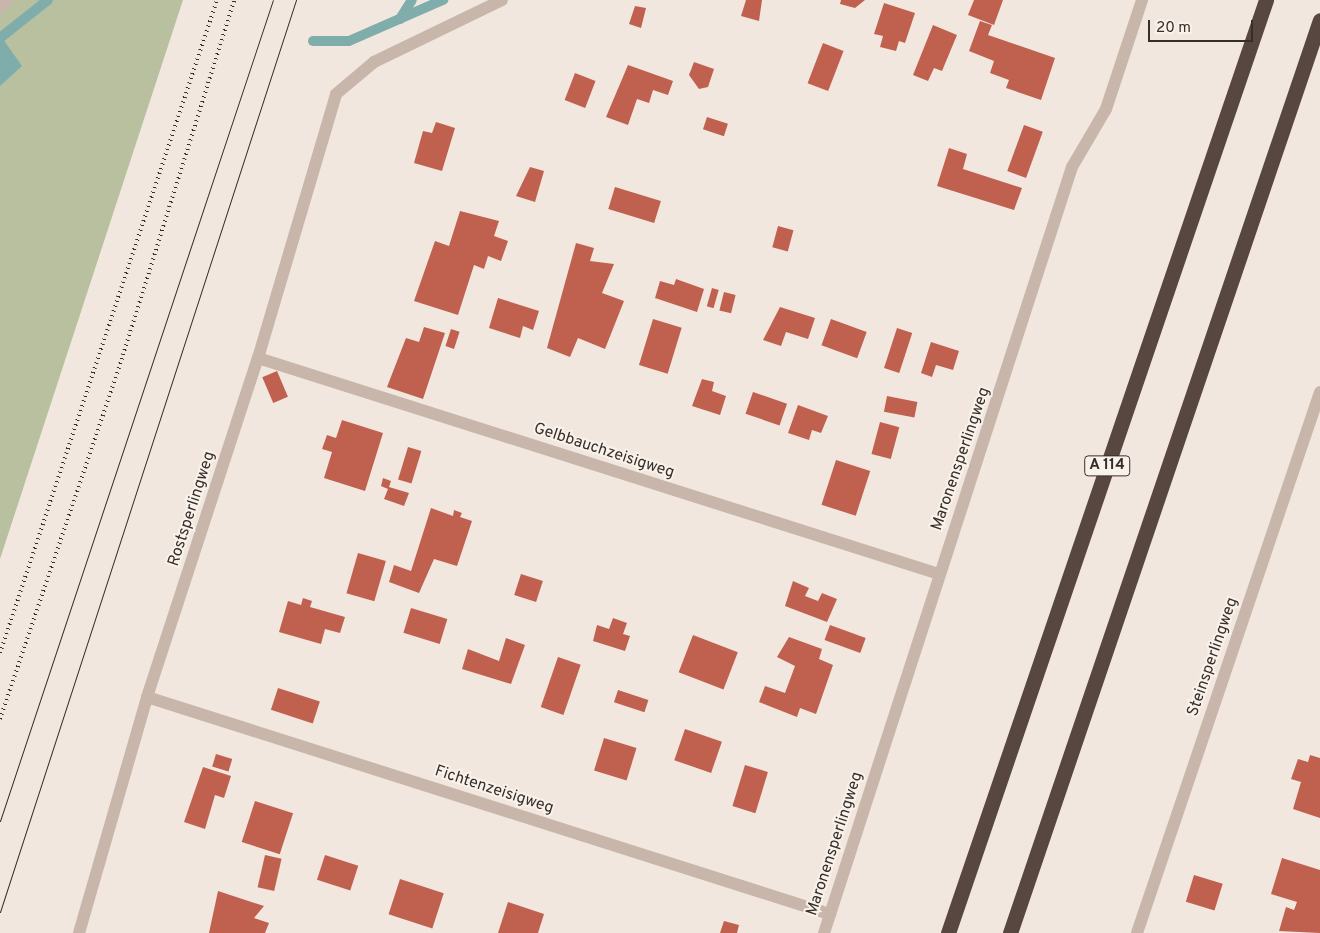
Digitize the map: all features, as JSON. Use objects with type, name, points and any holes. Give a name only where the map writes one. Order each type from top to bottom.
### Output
[{"type":"highway","name":"A 114","points":[[948,933],[1266,0]]},
{"type":"highway","points":[[1010,933],[1320,20]]},
{"type":"lane","points":[[0,7],[7,0]]},
{"type":"lane","name":"Rostsperlingweg","points":[[79,933],[147,697],[258,358],[336,94],[374,62],[502,0]]},
{"type":"lane","name":"Maronensperlingweg","points":[[824,933],[1072,167],[1106,109],[1142,0]]},
{"type":"lane","name":"Gelbbauchzeisigweg","points":[[258,358],[939,574]]},
{"type":"lane","name":"Steinsperlingweg","points":[[1137,933],[1320,392]]},
{"type":"lane","name":"Fichtenzeisigweg","points":[[147,697],[830,914]]},
{"type":"green space","points":[[0,0],[183,0],[0,559]]},
{"type":"water","points":[[0,35],[22,66],[0,86]]},
{"type":"building","points":[[746,0],[762,0],[759,21],[741,16]]},
{"type":"building","points":[[841,0],[865,0],[855,8],[840,4]]},
{"type":"building","points":[[974,0],[1003,0],[994,25],[968,15]]},
{"type":"building","points":[[884,3],[915,13],[905,43],[899,41],[896,51],[880,47],[883,36],[874,34]]},
{"type":"building","points":[[635,6],[646,8],[641,28],[629,24]]},
{"type":"building","points":[[980,21],[992,25],[988,35],[1055,58],[1041,100],[1006,88],[1009,80],[990,73],[994,61],[969,51]]},
{"type":"building","points":[[933,25],[957,35],[942,71],[934,68],[928,81],[913,75]]},
{"type":"building","points":[[823,43],[844,51],[828,91],[808,83]]},
{"type":"building","points":[[694,62],[714,69],[708,87],[699,89],[689,75]]},
{"type":"building","points":[[628,65],[673,81],[668,95],[653,90],[649,103],[637,99],[628,125],[606,117]]},
{"type":"building","points":[[575,73],[596,81],[585,108],[565,100]]},
{"type":"building","points":[[707,117],[728,124],[724,136],[703,129]]},
{"type":"building","points":[[436,122],[455,128],[442,171],[414,163],[423,131],[432,133]]},
{"type":"building","points":[[1024,125],[1043,132],[1026,178],[1007,171]]},
{"type":"building","points":[[949,148],[967,154],[963,169],[1022,188],[1014,210],[937,186]]},
{"type":"building","points":[[530,167],[544,171],[535,202],[516,196]]},
{"type":"building","points":[[615,187],[661,201],[654,223],[608,209]]},
{"type":"building","points":[[460,211],[499,221],[494,236],[508,241],[501,261],[488,256],[484,269],[474,265],[458,315],[414,301],[435,241],[449,246]]},
{"type":"building","points":[[778,226],[793,230],[788,251],[772,247]]},
{"type":"building","points":[[576,243],[594,248],[590,261],[614,264],[602,293],[624,301],[605,349],[578,338],[570,357],[547,348]]},
{"type":"building","points":[[676,279],[704,289],[697,312],[655,298],[660,281],[674,285]]},
{"type":"building","points":[[712,288],[719,290],[713,308],[707,306]]},
{"type":"building","points":[[724,292],[736,295],[731,313],[719,310]]},
{"type":"building","points":[[498,298],[539,311],[533,330],[523,326],[520,338],[489,328]]},
{"type":"building","points":[[780,307],[815,318],[808,339],[786,332],[781,346],[763,340]]},
{"type":"building","points":[[653,319],[682,328],[668,374],[639,365]]},
{"type":"building","points":[[831,319],[867,332],[857,358],[821,345]]},
{"type":"building","points":[[424,327],[445,333],[423,399],[387,387],[406,338],[419,342]]},
{"type":"building","points":[[897,328],[912,333],[899,373],[884,368]]},
{"type":"building","points":[[451,329],[460,332],[454,349],[445,346]]},
{"type":"building","points":[[931,342],[959,351],[953,370],[936,365],[932,377],[921,373]]},
{"type":"building","points":[[277,371],[288,397],[273,403],[262,377]]},
{"type":"building","points":[[702,379],[714,382],[712,391],[726,396],[720,415],[692,406]]},
{"type":"building","points":[[753,392],[787,404],[780,425],[746,414]]},
{"type":"building","points":[[887,396],[917,402],[914,418],[884,412]]},
{"type":"building","points":[[798,405],[828,416],[821,433],[812,430],[809,440],[788,433]]},
{"type":"building","points":[[342,420],[383,433],[365,491],[324,478],[332,452],[322,449],[327,435],[336,438]]},
{"type":"building","points":[[880,422],[899,427],[891,459],[871,454]]},
{"type":"building","points":[[408,447],[421,451],[411,484],[398,480]]},
{"type":"building","points":[[836,460],[870,471],[856,516],[821,505]]},
{"type":"building","points":[[383,478],[391,481],[389,487],[409,493],[404,506],[384,499],[388,489],[381,486]]},
{"type":"building","points":[[431,508],[453,516],[454,510],[462,513],[460,517],[472,521],[457,566],[434,559],[419,593],[389,582],[394,565],[411,571]]},
{"type":"building","points":[[358,553],[386,561],[374,601],[346,593]]},
{"type":"building","points":[[521,574],[543,581],[536,602],[514,595]]},
{"type":"building","points":[[793,581],[809,588],[805,596],[818,601],[822,593],[837,599],[827,622],[785,606]]},
{"type":"building","points":[[303,598],[312,601],[310,607],[345,617],[340,633],[325,629],[321,644],[279,632],[288,601],[301,605]]},
{"type":"building","points":[[411,608],[447,619],[440,644],[403,633]]},
{"type":"building","points":[[613,618],[627,623],[623,634],[630,636],[625,651],[593,641],[597,625],[609,629]]},
{"type":"building","points":[[830,625],[866,638],[860,653],[825,640]]},
{"type":"building","points":[[693,635],[738,652],[723,690],[679,672]]},
{"type":"building","points":[[789,637],[822,649],[819,659],[833,665],[816,714],[800,708],[797,717],[759,702],[765,686],[785,693],[795,666],[777,657]]},
{"type":"building","points":[[506,638],[525,645],[511,684],[462,669],[468,649],[499,661]]},
{"type":"building","points":[[558,657],[581,665],[563,715],[541,707]]},
{"type":"building","points":[[278,688],[320,702],[313,723],[271,710]]},
{"type":"building","points":[[618,690],[648,700],[644,712],[614,702]]},
{"type":"building","points":[[685,729],[722,742],[711,773],[674,760]]},
{"type":"building","points":[[604,738],[637,748],[627,780],[594,771]]},
{"type":"building","points":[[216,754],[232,759],[228,771],[212,766]]},
{"type":"building","points":[[1310,755],[1320,758],[1320,818],[1293,809],[1301,782],[1291,779],[1298,759],[1308,762]]},
{"type":"building","points":[[745,765],[768,772],[755,813],[732,806]]},
{"type":"building","points":[[203,767],[231,776],[224,798],[215,795],[205,829],[184,822]]},
{"type":"building","points":[[255,801],[293,813],[280,854],[242,842]]},
{"type":"building","points":[[265,855],[282,859],[274,891],[258,887]]},
{"type":"building","points":[[325,855],[358,866],[350,891],[317,880]]},
{"type":"building","points":[[1282,858],[1320,870],[1320,933],[1279,931],[1286,907],[1294,910],[1297,902],[1271,894]]},
{"type":"building","points":[[1194,875],[1223,884],[1215,911],[1186,902]]},
{"type":"building","points":[[400,879],[444,893],[432,928],[389,914]]},
{"type":"building","points":[[218,891],[264,906],[254,918],[269,923],[265,933],[209,933]]},
{"type":"building","points":[[508,902],[544,914],[538,933],[498,933]]},
{"type":"building","points":[[724,921],[739,925],[737,933],[720,933]]},
{"type":"waterway","points":[[0,38],[48,0]]},
{"type":"waterway","points":[[400,19],[412,0]]},
{"type":"waterway","points":[[313,41],[349,41],[443,0]]},
{"type":"tram line","points":[[0,821],[273,0]]},
{"type":"tram line","points":[[0,912],[296,0]]},
{"type":"railway","points":[[0,653],[217,0]]},
{"type":"railway","points":[[0,719],[123,355],[234,0]]}]
